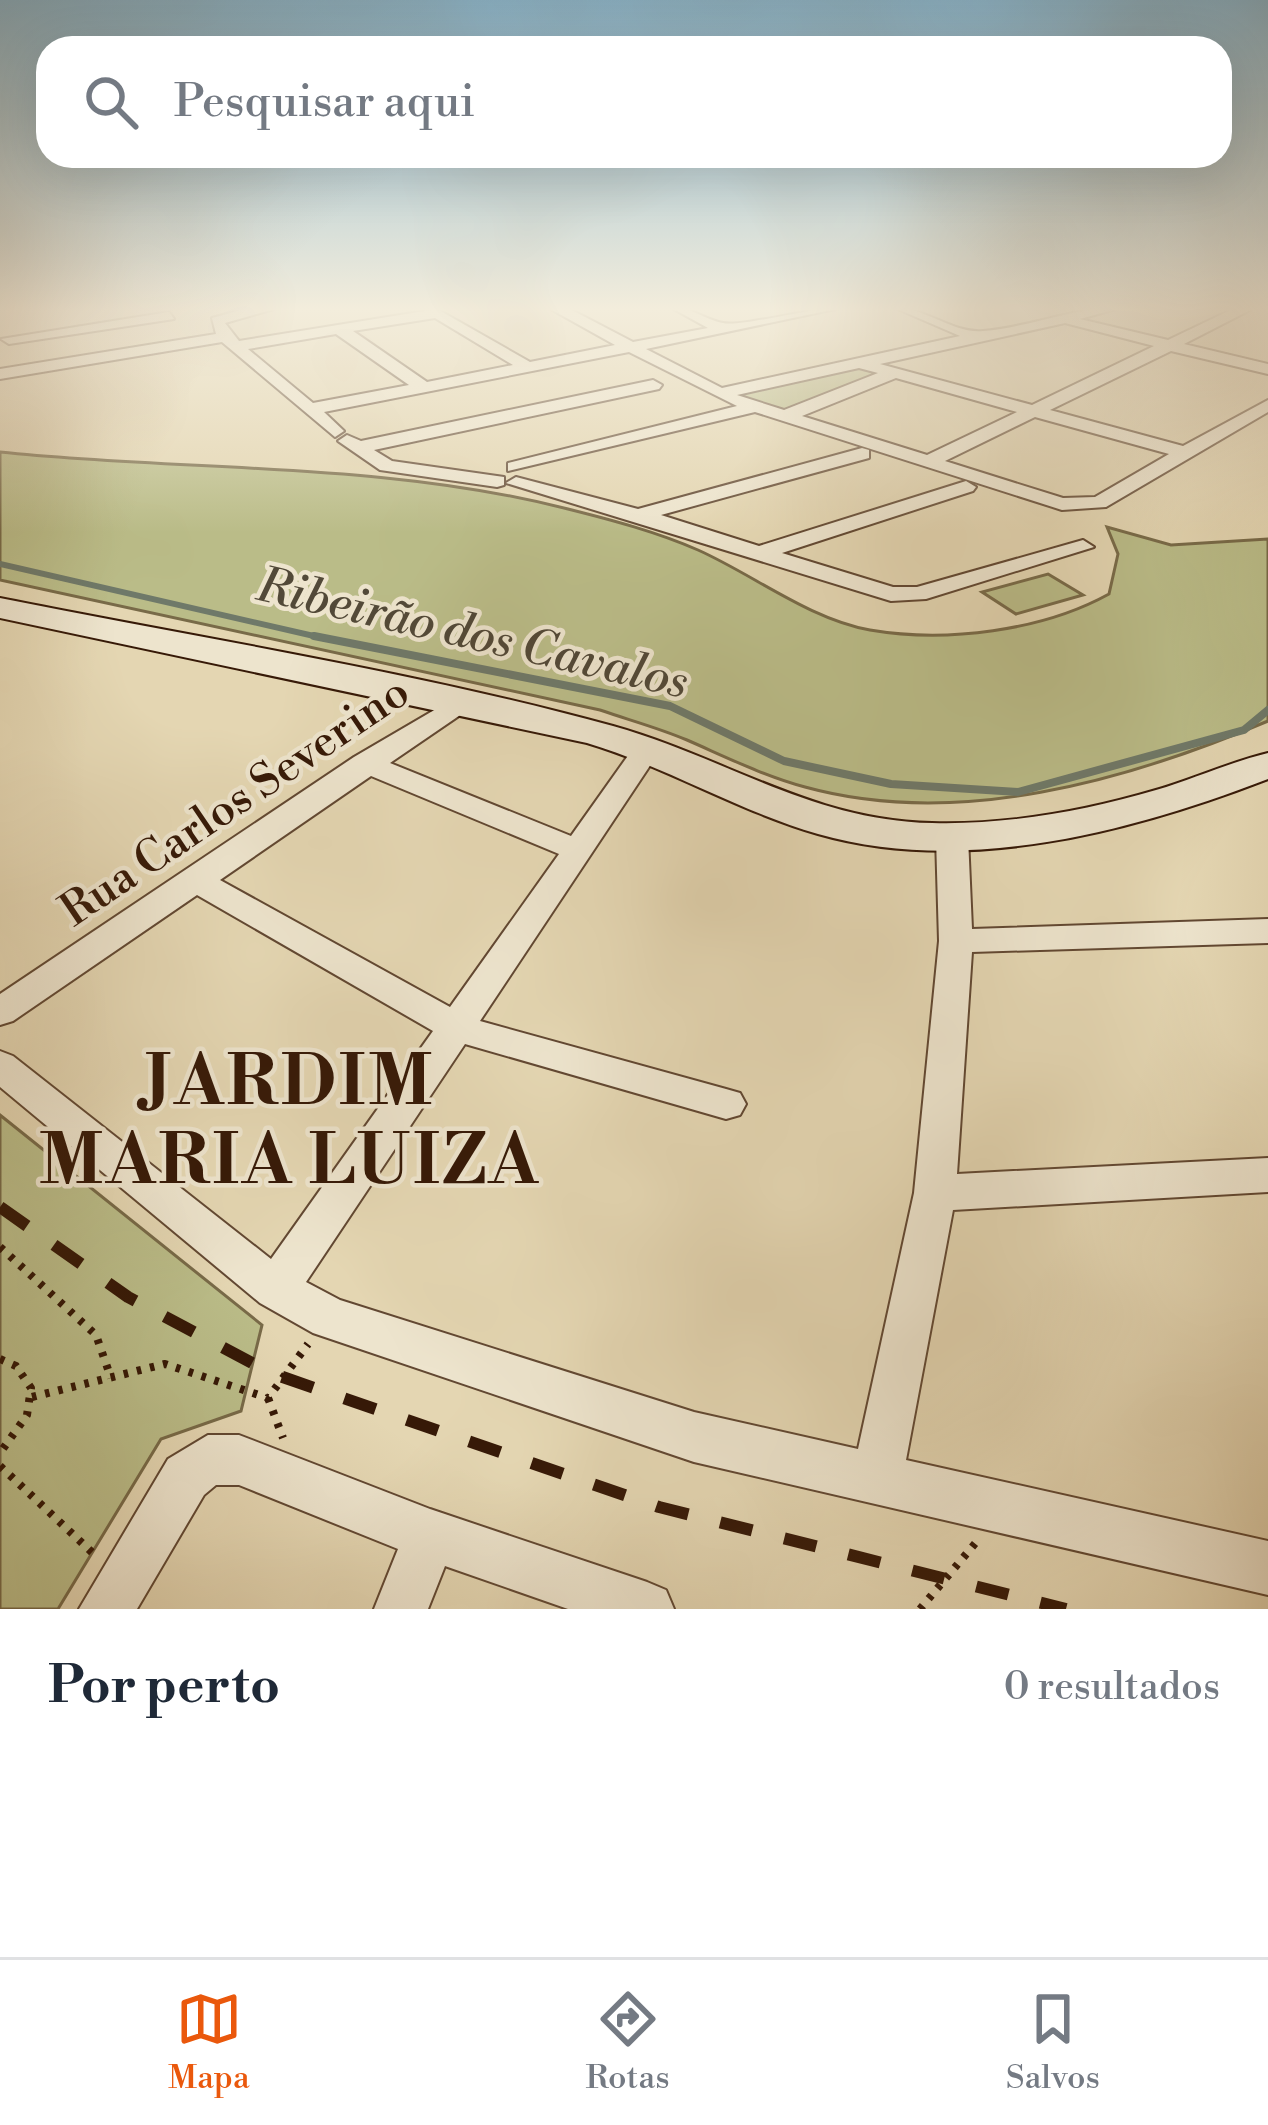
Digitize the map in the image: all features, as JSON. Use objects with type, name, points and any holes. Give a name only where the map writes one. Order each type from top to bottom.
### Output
[{"type":"main road","points":[[0,608],[460,703],[647,749],[833,825],[873,833],[952,838],[1129,810],[1268,765]]},
{"type":"street","points":[[279,382],[356,448],[387,466],[515,476],[772,412],[866,382]]},
{"type":"street","points":[[416,382],[425,388]]},
{"type":"street","points":[[312,409],[456,382]]},
{"type":"street","points":[[695,382],[772,412],[1076,505],[1099,503],[1268,406]]},
{"type":"street","points":[[718,394],[770,382]]},
{"type":"street","points":[[928,382],[1190,454]]},
{"type":"street","points":[[927,462],[1089,382]]},
{"type":"street","points":[[356,448],[653,386]]},
{"type":"street","points":[[638,514],[862,454]]},
{"type":"street","points":[[515,476],[905,595],[1083,547]]},
{"type":"street","points":[[759,553],[966,488]]},
{"type":"street","name":"Rua Carlos Severino","points":[[0,1012],[364,763],[460,703]]},
{"type":"street","points":[[275,1289],[647,749]]},
{"type":"street","points":[[364,763],[578,850]]},
{"type":"street","points":[[877,1480],[935,1193],[956,941],[952,838]]},
{"type":"street","points":[[197,881],[457,1028],[726,1104]]},
{"type":"street","points":[[956,941],[1268,931]]},
{"type":"street","points":[[0,1066],[275,1289],[329,1318],[694,1438],[1268,1568]]},
{"type":"street","points":[[935,1193],[1268,1175]]},
{"type":"street","points":[[114,1595],[187,1477],[208,1460],[239,1460],[430,1535],[647,1609]]},
{"type":"street","points":[[400,1609],[430,1535]]},
{"type":"path","points":[[0,1247],[95,1335],[111,1378]]},
{"type":"path","points":[[268,1398],[329,1318]]},
{"type":"path","points":[[0,1359],[20,1366],[30,1378],[32,1397],[19,1433],[0,1453]]},
{"type":"path","points":[[32,1397],[165,1364],[268,1398]]},
{"type":"path","points":[[268,1398],[283,1439]]},
{"type":"path","points":[[0,1466],[114,1595]]},
{"type":"path","points":[[920,1609],[1005,1509]]},
{"type":"green space","points":[[770,382],[871,382],[785,416],[718,394]]},
{"type":"green space","points":[[0,452],[357,475],[498,494],[667,538],[825,616],[899,634],[993,631],[1054,617],[1109,594],[1118,554],[1107,527],[1171,545],[1268,539],[1268,721],[1158,763],[1041,792],[922,803],[863,799],[805,787],[600,710],[0,580]]},
{"type":"green space","points":[[1048,574],[1083,595],[1016,614],[982,592]]},
{"type":"green space","points":[[0,1115],[262,1325],[241,1411],[161,1439],[58,1609],[0,1609]]},
{"type":"waterway","name":"Ribeirão dos Cavalos","points":[[0,564],[327,639]]},
{"type":"waterway","name":"Ribeirão dos Cavalos","points":[[314,636],[670,706],[784,761],[891,784],[1018,792],[1244,730],[1268,710]]},
{"type":"railway","points":[[0,1207],[128,1297],[271,1373],[659,1507],[1066,1609]]},
{"type":"district","name":"JARDIM MARIA LUIZA","points":[[290,1120]]}]
